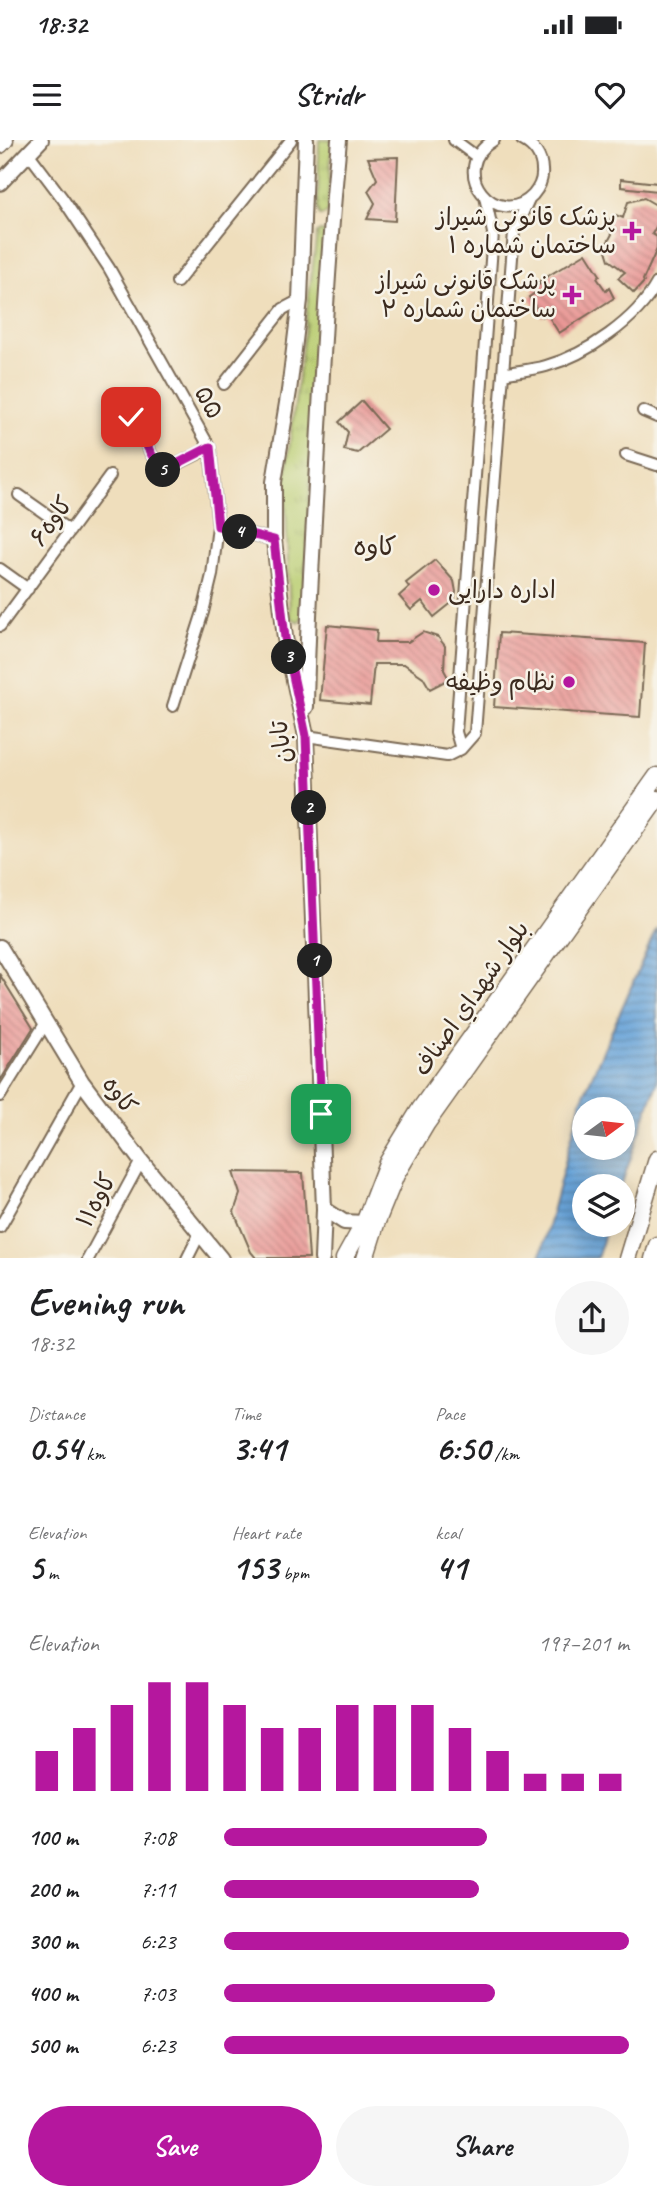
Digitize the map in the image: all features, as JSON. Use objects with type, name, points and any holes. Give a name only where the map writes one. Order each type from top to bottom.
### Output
[{"type":"main road","points":[[0,145],[5,140]]},
{"type":"main road","name":"بلوار شهداي اصناف","points":[[365,1258],[370,1223],[387,1163],[420,1109],[657,776]]},
{"type":"main road","name":"بلوار شهداي اصناف","points":[[344,1258],[370,1223],[427,1123],[657,799]]},
{"type":"main road","points":[[627,1258],[657,1160]]},
{"type":"main road","points":[[357,1258],[370,1223]]},
{"type":"main road","points":[[653,1258],[657,1245]]},
{"type":"street","points":[[0,183],[41,140]]},
{"type":"street","points":[[177,282],[291,140]]},
{"type":"street","name":"تابان","points":[[306,140],[300,299],[291,379],[274,482],[274,540],[285,638],[306,736],[324,1209],[322,1258]]},
{"type":"street","points":[[340,140],[331,220],[307,633],[306,736],[447,756],[461,749],[475,733],[514,232],[529,199],[542,179],[542,168],[534,149],[522,140]]},
{"type":"street","points":[[454,140],[477,157]]},
{"type":"street","points":[[494,140],[486,145],[477,157],[474,176],[477,187],[495,204],[519,205],[529,199]]},
{"type":"street","name":"۵۵","points":[[29,154],[109,268],[210,447],[218,526],[212,575],[173,706]]},
{"type":"street","points":[[461,749],[456,732],[493,233],[485,197]]},
{"type":"street","points":[[304,219],[331,220]]},
{"type":"street","points":[[503,374],[547,366],[588,348],[625,322],[657,283]]},
{"type":"street","points":[[224,384],[283,309],[300,299]]},
{"type":"street","points":[[643,411],[657,417]]},
{"type":"street","points":[[131,417],[159,468],[167,469],[210,447]]},
{"type":"street","points":[[626,455],[657,465]]},
{"type":"street","name":"کاوه۶","points":[[0,626],[110,476]]},
{"type":"street","points":[[19,495],[69,531]]},
{"type":"street","points":[[218,526],[274,540]]},
{"type":"street","points":[[0,569],[28,589]]},
{"type":"street","name":"کاوه","points":[[1,952],[82,1082],[141,1161],[221,1258]]},
{"type":"street","points":[[0,1096],[46,1024]]},
{"type":"street","points":[[0,1227],[82,1082]]},
{"type":"street","name":"کاوه۱۱","points":[[88,1258],[141,1161]]},
{"type":"street","points":[[324,1209],[344,1222],[370,1223]]},
{"type":"street","points":[[187,1258],[200,1233]]},
{"type":"green space","points":[[319,140],[332,140],[327,213],[323,215],[320,215],[318,208]]},
{"type":"green space","points":[[325,232],[303,615],[299,622],[290,615],[285,481],[317,233]]},
{"type":"water","points":[[657,928],[657,1082],[635,1146],[635,1097],[583,1097]]},
{"type":"water","points":[[572,1135],[572,1160],[630,1160],[625,1174],[572,1174],[572,1237],[604,1237],[597,1258],[540,1258]]},
{"type":"building","points":[[398,157],[395,221],[367,219],[375,203],[368,191],[377,179],[368,158]]},
{"type":"building","points":[[621,179],[657,183],[657,191],[621,187]]},
{"type":"building","name":"پزشک قانونی شیراز ساختمان شماره ۱","points":[[644,198],[656,205],[657,225],[652,234],[657,237],[657,249],[644,282],[634,293],[618,278],[625,272],[609,260],[605,247],[612,234],[607,227],[611,218],[616,215],[623,218],[628,202]]},
{"type":"building","name":"پزشک قانونی شیراز ساختمان شماره ٣","points":[[586,253],[600,275],[597,278],[606,291],[609,288],[614,298],[559,333],[547,314],[542,317],[529,297],[535,293],[532,289],[540,284],[538,282]]},
{"type":"building","points":[[362,401],[386,429],[358,453],[344,450],[348,432],[339,422]]},
{"type":"building","name":"اداره دارایی","points":[[435,560],[454,581],[456,592],[454,601],[434,617],[422,601],[411,610],[399,596],[409,587],[406,583]]},
{"type":"building","points":[[327,625],[377,630],[376,642],[408,642],[423,632],[438,637],[445,646],[444,670],[449,679],[430,689],[423,677],[404,664],[374,664],[370,705],[320,700]]},
{"type":"building","name":"نظام وظیفه","points":[[499,633],[645,643],[640,717],[494,707]]},
{"type":"building","points":[[0,975],[33,1028],[0,1081]]},
{"type":"building","points":[[233,1172],[303,1173],[309,1258],[256,1258],[234,1212],[240,1194]]},
{"type":"place","name":"پزشک قانونی شیراز ساختمان شماره ۱","points":[[632,231]]},
{"type":"place","name":"پزشک قانونی شیراز ساختمان شماره ٣","points":[[572,295]]},
{"type":"place","name":"اداره دارایی","points":[[434,590]]},
{"type":"place","name":"نظام وظیفه","points":[[569,682]]},
{"type":"district","name":"کاوه","points":[[375,546]]},
{"type":"route","points":[[131,417],[159,468],[163,470],[210,447],[218,526],[274,540],[285,638],[306,736],[321,1114]]}]
